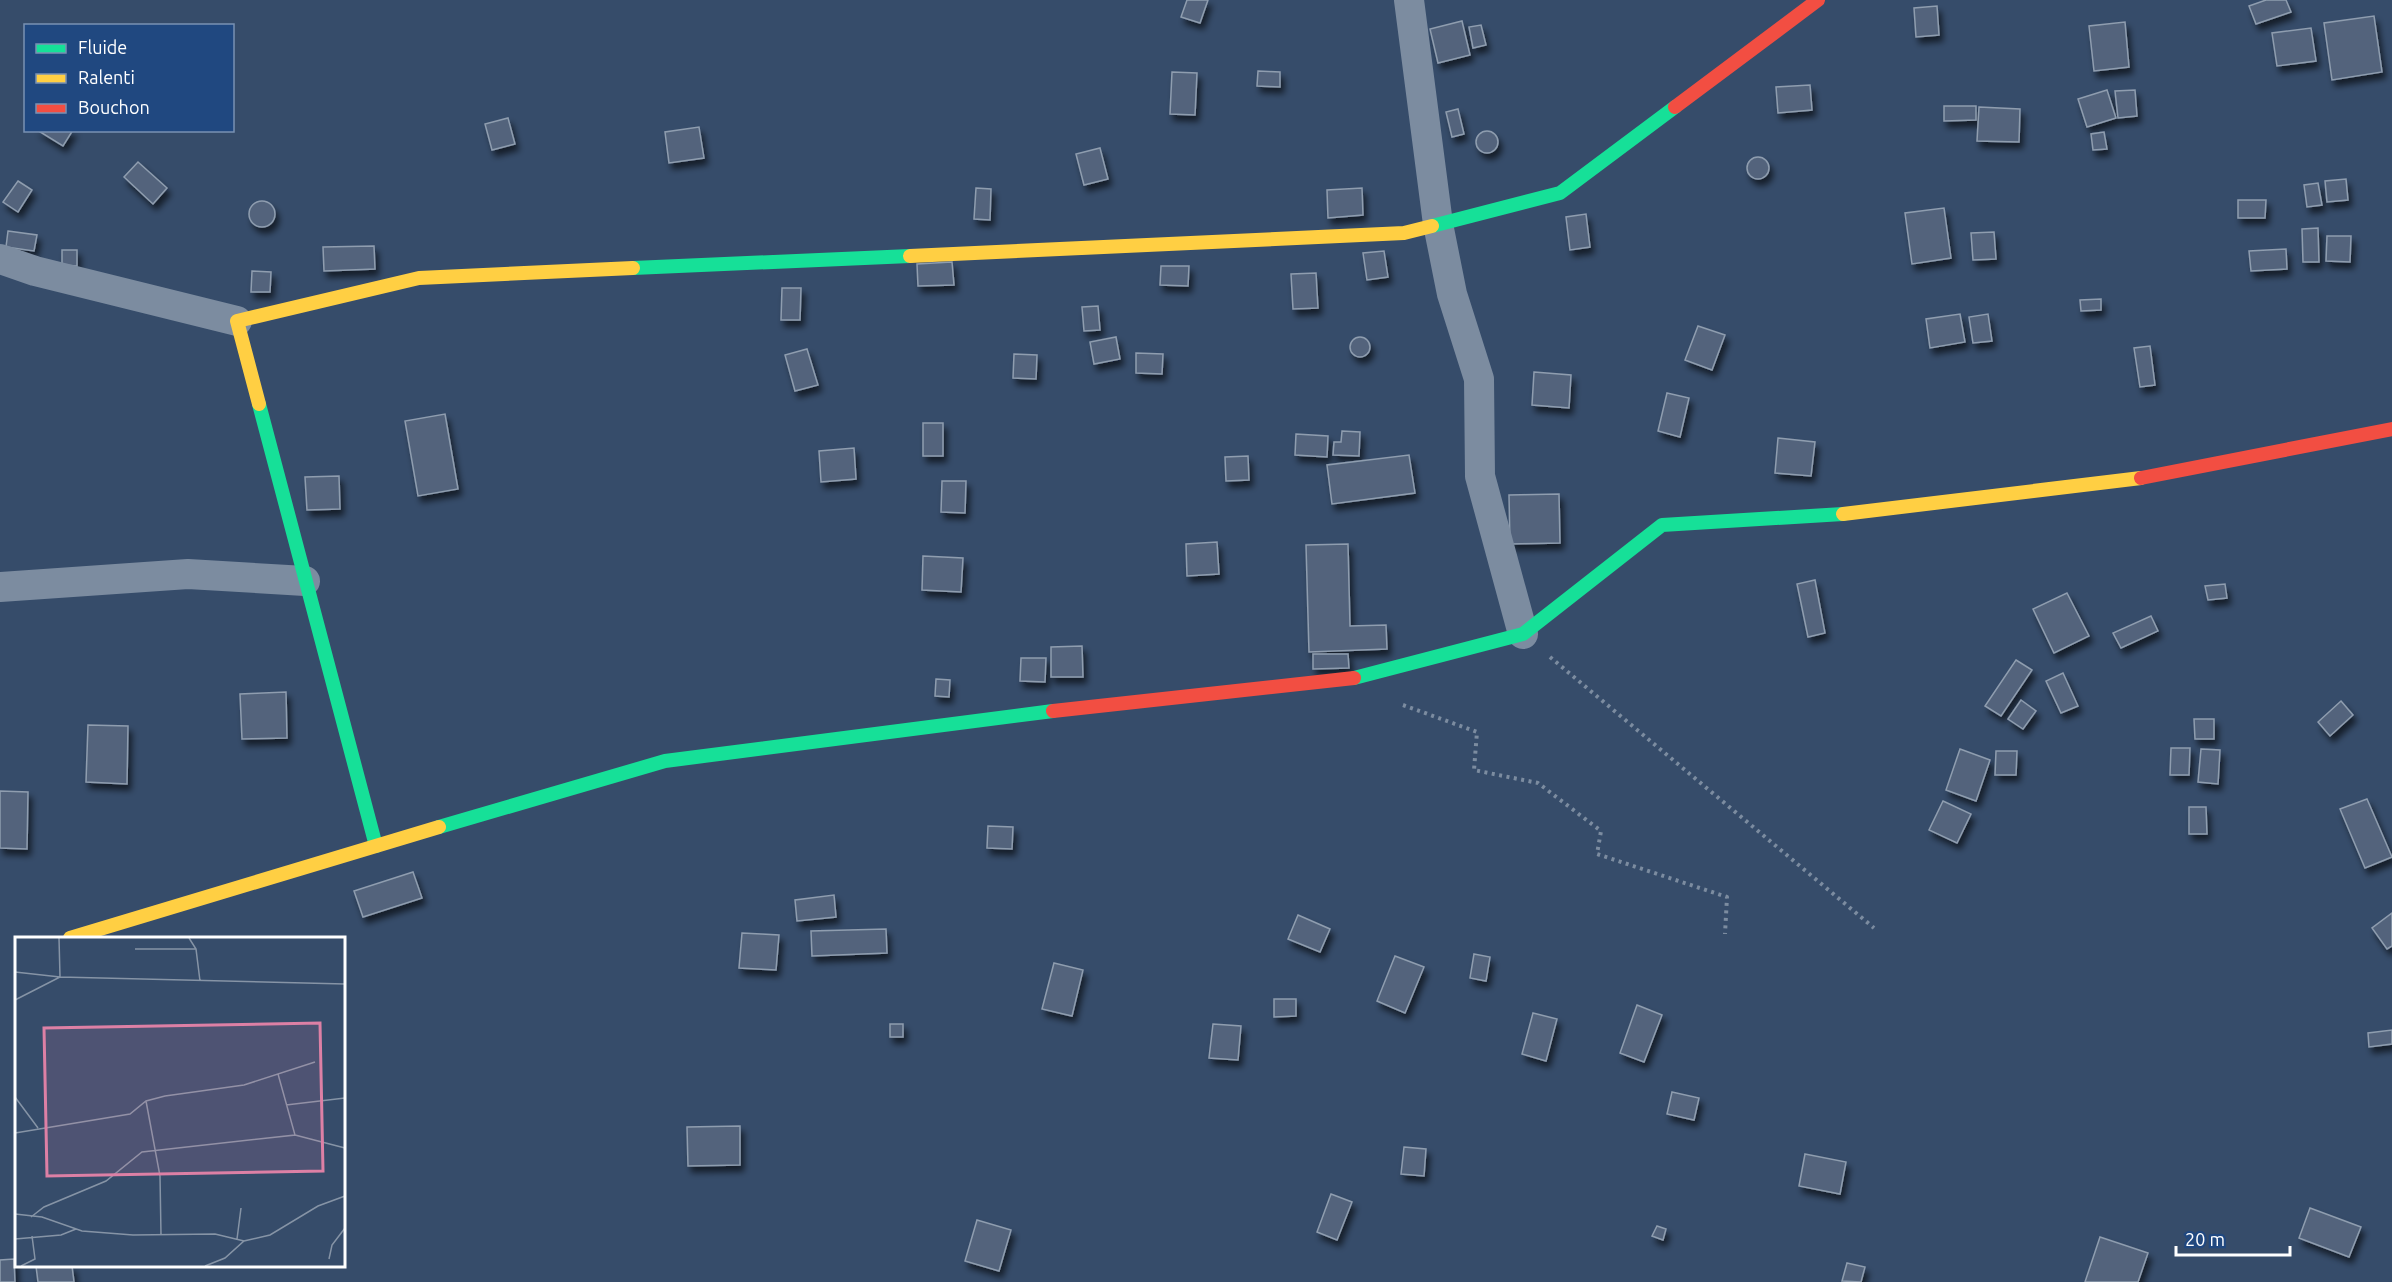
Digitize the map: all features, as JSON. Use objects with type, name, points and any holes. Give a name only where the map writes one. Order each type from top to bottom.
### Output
[{"type":"street","points":[[1409,0],[1438,224],[1452,294],[1479,379],[1479,476],[1523,634]]},
{"type":"street","points":[[0,259],[35,271],[237,321],[419,278],[1404,233],[1560,193],[1818,0]]},
{"type":"street","points":[[237,321],[376,846]]},
{"type":"street","points":[[77,937],[665,761],[1015,715],[1358,678],[1523,634],[1662,525],[1858,513],[2142,478],[2392,429]]},
{"type":"street","points":[[0,587],[188,574],[305,581]]},
{"type":"path","points":[[1523,634],[1874,928]]},
{"type":"path","points":[[1402,705],[1478,732],[1474,770],[1538,783],[1601,831],[1597,854],[1727,897],[1725,933]]},
{"type":"building","points":[[1187,0],[1208,0],[1200,23],[1181,17]]},
{"type":"building","points":[[2266,0],[2286,0],[2291,12],[2256,24],[2249,6]]},
{"type":"building","points":[[1937,6],[1939,35],[1916,37],[1914,8]]},
{"type":"building","points":[[2374,16],[2382,72],[2332,80],[2324,23]]},
{"type":"building","points":[[1462,21],[1470,55],[1438,63],[1430,29]]},
{"type":"building","points":[[2125,22],[2129,67],[2094,71],[2089,26]]},
{"type":"building","points":[[1481,25],[1486,45],[1473,48],[1469,27]]},
{"type":"building","points":[[2311,28],[2316,61],[2277,66],[2272,33]]},
{"type":"building","points":[[1258,71],[1280,72],[1280,87],[1257,86]]},
{"type":"building","points":[[1172,72],[1197,73],[1195,115],[1170,114]]},
{"type":"building","points":[[1810,85],[1812,110],[1778,113],[1776,87]]},
{"type":"building","points":[[2107,90],[2116,118],[2087,127],[2078,99]]},
{"type":"building","points":[[2135,90],[2137,116],[2118,118],[2115,91]]},
{"type":"building","points":[[1944,106],[1976,106],[1976,120],[1944,121]]},
{"type":"building","points":[[1979,107],[2020,109],[2019,142],[1977,141]]},
{"type":"building","points":[[1458,109],[1464,134],[1452,137],[1446,112]]},
{"type":"building","points":[[508,118],[515,144],[492,150],[485,124]]},
{"type":"building","points":[[699,127],[704,158],[669,163],[665,132]]},
{"type":"building","points":[[1483,131],[1491,131],[1498,138],[1498,146],[1491,153],[1483,153],[1476,146],[1476,138]]},
{"type":"building","points":[[40,132],[72,132],[63,146]]},
{"type":"building","points":[[2104,132],[2107,149],[2093,150],[2091,134]]},
{"type":"building","points":[[1100,148],[1108,179],[1084,185],[1076,154]]},
{"type":"building","points":[[1758,157],[1766,160],[1769,168],[1766,176],[1758,179],[1750,176],[1747,168],[1750,160]]},
{"type":"building","points":[[138,162],[167,188],[153,204],[124,177]]},
{"type":"building","points":[[2346,179],[2348,200],[2327,202],[2325,181]]},
{"type":"building","points":[[18,181],[32,190],[18,212],[3,202]]},
{"type":"building","points":[[2318,183],[2322,205],[2307,207],[2304,185]]},
{"type":"building","points":[[976,188],[991,189],[990,220],[974,219]]},
{"type":"building","points":[[1362,188],[1363,215],[1328,218],[1327,190]]},
{"type":"building","points":[[2238,200],[2266,200],[2265,218],[2238,218]]},
{"type":"building","points":[[262,201],[271,205],[275,214],[271,223],[262,227],[253,223],[249,214],[253,205]]},
{"type":"building","points":[[1944,208],[1951,258],[1912,264],[1905,213]]},
{"type":"building","points":[[1586,214],[1590,247],[1570,250],[1566,217]]},
{"type":"building","points":[[2318,228],[2319,262],[2303,262],[2302,229]]},
{"type":"building","points":[[8,231],[37,235],[34,251],[6,247]]},
{"type":"building","points":[[1994,232],[1996,259],[1973,260],[1971,233]]},
{"type":"building","points":[[2327,236],[2351,236],[2350,262],[2326,261]]},
{"type":"building","points":[[374,246],[375,269],[324,271],[323,247]]},
{"type":"building","points":[[2286,249],[2287,269],[2251,271],[2249,251]]},
{"type":"building","points":[[62,250],[77,250],[77,266],[62,265]]},
{"type":"building","points":[[1384,251],[1388,277],[1367,280],[1363,253]]},
{"type":"building","points":[[952,262],[954,285],[918,286],[917,264]]},
{"type":"building","points":[[1161,266],[1189,266],[1188,286],[1160,285]]},
{"type":"building","points":[[252,271],[271,272],[270,292],[251,292]]},
{"type":"building","points":[[1316,273],[1318,308],[1293,309],[1291,274]]},
{"type":"building","points":[[782,288],[801,288],[800,320],[781,320]]},
{"type":"building","points":[[2101,299],[2101,310],[2081,311],[2080,300]]},
{"type":"building","points":[[1098,306],[1100,330],[1084,331],[1082,307]]},
{"type":"building","points":[[1960,314],[1965,342],[1930,348],[1926,319]]},
{"type":"building","points":[[1988,314],[1992,341],[1973,343],[1969,317]]},
{"type":"building","points":[[1698,326],[1725,335],[1712,370],[1685,360]]},
{"type":"building","points":[[1116,337],[1120,359],[1094,364],[1090,342]]},
{"type":"building","points":[[1356,337],[1364,337],[1370,343],[1370,351],[1364,357],[1356,357],[1350,351],[1350,343]]},
{"type":"building","points":[[2150,346],[2155,385],[2140,387],[2134,348]]},
{"type":"building","points":[[807,349],[818,385],[795,391],[785,355]]},
{"type":"building","points":[[1136,353],[1163,354],[1162,374],[1136,373]]},
{"type":"building","points":[[1014,354],[1037,355],[1036,379],[1013,378]]},
{"type":"building","points":[[1534,372],[1571,375],[1569,408],[1532,405]]},
{"type":"building","points":[[1667,393],[1689,398],[1680,437],[1658,431]]},
{"type":"building","points":[[445,414],[458,489],[418,496],[405,421]]},
{"type":"building","points":[[923,423],[943,423],[943,456],[923,456]]},
{"type":"building","points":[[1342,431],[1360,432],[1359,456],[1333,455],[1334,442],[1341,442]]},
{"type":"building","points":[[1296,434],[1328,436],[1327,457],[1295,455]]},
{"type":"building","points":[[1778,438],[1815,442],[1811,476],[1775,473]]},
{"type":"building","points":[[854,448],[856,479],[821,482],[819,451]]},
{"type":"building","points":[[1409,455],[1415,493],[1332,504],[1327,465]]},
{"type":"building","points":[[1248,456],[1249,480],[1226,481],[1225,457]]},
{"type":"building","points":[[339,476],[340,509],[307,510],[305,477]]},
{"type":"building","points":[[942,481],[966,481],[965,513],[941,512]]},
{"type":"building","points":[[1559,494],[1560,543],[1510,544],[1509,495]]},
{"type":"building","points":[[1217,542],[1219,574],[1187,576],[1186,544]]},
{"type":"building","points":[[1348,544],[1350,626],[1386,625],[1387,649],[1309,652],[1306,545]]},
{"type":"building","points":[[923,556],[963,558],[961,592],[922,590]]},
{"type":"building","points":[[1815,580],[1825,633],[1808,637],[1797,584]]},
{"type":"building","points":[[2225,584],[2227,598],[2208,600],[2205,586]]},
{"type":"building","points":[[2067,593],[2089,636],[2054,653],[2033,609]]},
{"type":"building","points":[[2151,616],[2158,631],[2121,648],[2113,633]]},
{"type":"building","points":[[1082,646],[1083,677],[1051,677],[1051,647]]},
{"type":"building","points":[[1313,654],[1348,654],[1349,668],[1313,669]]},
{"type":"building","points":[[1021,658],[1046,658],[1045,682],[1020,681]]},
{"type":"building","points":[[2016,660],[2032,670],[2001,716],[1985,706]]},
{"type":"building","points":[[2063,673],[2078,706],[2061,713],[2046,681]]},
{"type":"building","points":[[936,679],[950,680],[949,697],[935,696]]},
{"type":"building","points":[[286,692],[287,738],[242,739],[240,694]]},
{"type":"building","points":[[2021,700],[2036,711],[2023,729],[2008,719]]},
{"type":"building","points":[[2341,701],[2353,715],[2330,736],[2318,722]]},
{"type":"building","points":[[2194,719],[2214,719],[2214,739],[2195,739]]},
{"type":"building","points":[[88,725],[128,726],[127,784],[86,782]]},
{"type":"building","points":[[2171,748],[2190,748],[2189,775],[2170,775]]},
{"type":"building","points":[[1960,749],[1990,760],[1976,801],[1946,790]]},
{"type":"building","points":[[2201,749],[2220,750],[2218,784],[2198,782]]},
{"type":"building","points":[[1996,751],[2017,751],[2016,775],[1995,775]]},
{"type":"building","points":[[0,791],[28,792],[27,849],[0,848]]},
{"type":"building","points":[[2367,799],[2392,857],[2365,868],[2340,809]]},
{"type":"building","points":[[1943,801],[1971,814],[1957,843],[1929,830]]},
{"type":"building","points":[[2189,807],[2206,807],[2207,834],[2189,834]]},
{"type":"building","points":[[988,826],[1013,827],[1012,849],[987,848]]},
{"type":"building","points":[[413,872],[422,898],[363,917],[354,891]]},
{"type":"building","points":[[834,895],[836,917],[797,921],[795,900]]},
{"type":"building","points":[[2392,913],[2392,946],[2387,949],[2372,928]]},
{"type":"building","points":[[1298,915],[1330,929],[1320,952],[1288,939]]},
{"type":"building","points":[[886,929],[887,953],[812,956],[811,931]]},
{"type":"building","points":[[742,933],[779,935],[776,970],[739,968]]},
{"type":"building","points":[[1474,954],[1490,957],[1486,981],[1470,978]]},
{"type":"building","points":[[1395,956],[1424,967],[1405,1013],[1377,1001]]},
{"type":"building","points":[[1054,963],[1083,970],[1072,1016],[1042,1009]]},
{"type":"building","points":[[1274,999],[1296,999],[1296,1016],[1274,1017]]},
{"type":"building","points":[[1637,1005],[1662,1015],[1644,1062],[1620,1053]]},
{"type":"building","points":[[1533,1013],[1557,1019],[1546,1061],[1522,1054]]},
{"type":"building","points":[[890,1024],[903,1024],[903,1037],[890,1037]]},
{"type":"building","points":[[1213,1024],[1241,1026],[1238,1060],[1209,1058]]},
{"type":"building","points":[[2392,1030],[2392,1044],[2369,1047],[2368,1033]]},
{"type":"building","points":[[1672,1092],[1699,1098],[1694,1120],[1667,1114]]},
{"type":"building","points":[[740,1126],[740,1165],[688,1166],[687,1127]]},
{"type":"building","points":[[1404,1147],[1426,1149],[1424,1176],[1401,1174]]},
{"type":"building","points":[[1805,1154],[1846,1162],[1840,1194],[1799,1186]]},
{"type":"building","points":[[1331,1194],[1352,1202],[1337,1240],[1317,1232]]},
{"type":"building","points":[[2310,1208],[2361,1227],[2349,1257],[2299,1238]]},
{"type":"building","points":[[977,1220],[1011,1230],[999,1271],[965,1261]]},
{"type":"building","points":[[1657,1226],[1666,1229],[1663,1240],[1652,1236]]},
{"type":"building","points":[[2100,1237],[2148,1253],[2138,1282],[2085,1282]]},
{"type":"building","points":[[14,1259],[15,1282],[0,1282],[0,1260]]},
{"type":"building","points":[[1847,1263],[1865,1267],[1861,1282],[1842,1281]]},
{"type":"building","points":[[36,1267],[72,1267],[74,1282],[38,1282]]},
{"type":"traffic: fast","points":[[1432,226],[1560,193],[1675,107]]},
{"type":"traffic: fast","points":[[633,268],[910,256]]},
{"type":"traffic: fast","points":[[259,404],[376,846]]},
{"type":"traffic: fast","points":[[1354,678],[1523,634],[1662,525],[1843,514]]},
{"type":"traffic: fast","points":[[439,827],[665,761],[1053,711]]},
{"type":"traffic: slow","points":[[910,256],[1404,233],[1432,226]]},
{"type":"traffic: slow","points":[[259,404],[237,321],[419,278],[633,268]]},
{"type":"traffic: slow","points":[[1843,514],[2141,478]]},
{"type":"traffic: slow","points":[[73,937],[439,827]]},
{"type":"traffic: jam","points":[[1675,107],[1818,0]]},
{"type":"traffic: jam","points":[[2141,478],[2392,429]]},
{"type":"traffic: jam","points":[[1053,711],[1354,678]]}]
